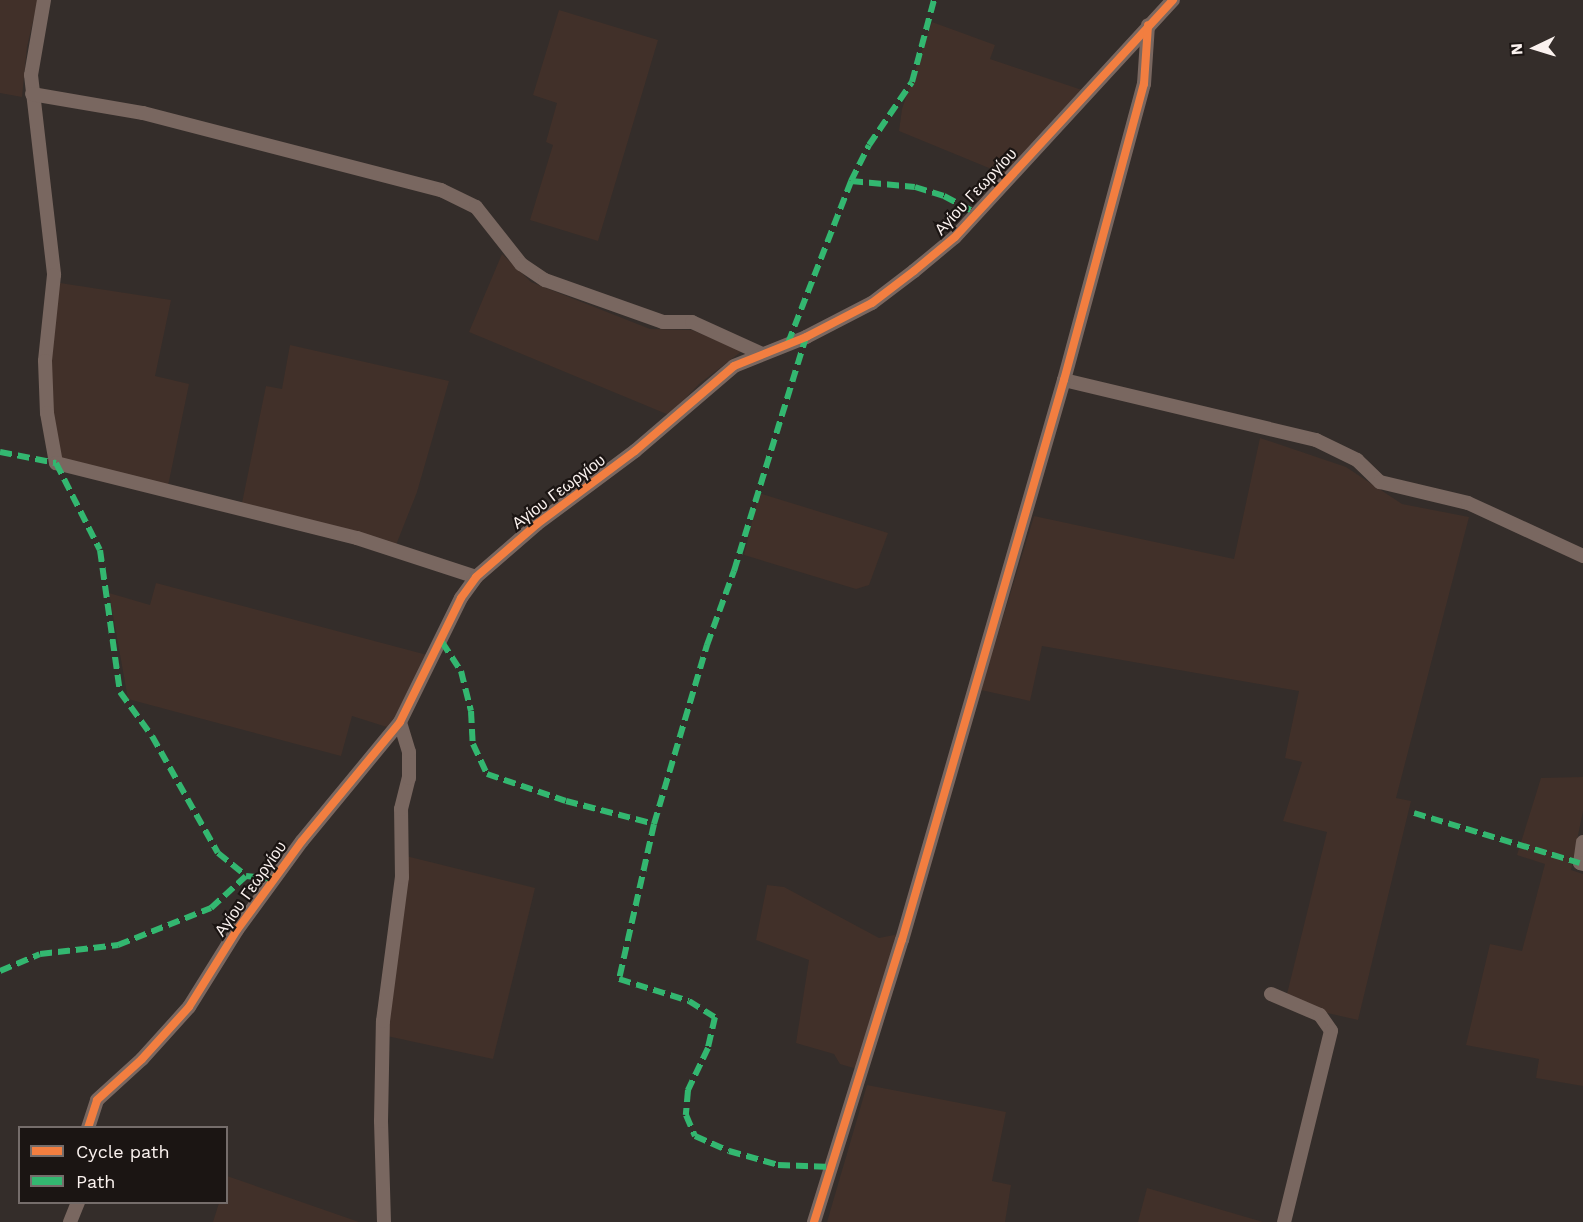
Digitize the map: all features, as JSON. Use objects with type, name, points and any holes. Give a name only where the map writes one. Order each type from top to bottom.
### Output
[{"type":"street","points":[[44,0],[31,75],[54,275],[45,361],[47,413],[56,463],[357,538],[476,577]]},
{"type":"street","name":"Αγίου Γεωργίου","points":[[89,1126],[97,1100],[142,1059],[189,1007],[237,930],[302,841],[400,722],[461,598],[476,577],[529,530],[635,451],[734,366],[760,353],[806,336],[872,303],[955,237],[1173,0]]},
{"type":"street","points":[[814,1222],[902,940],[1064,380],[1144,84],[1148,25]]},
{"type":"street","points":[[32,94],[143,113],[441,190],[476,207],[521,264],[545,280],[663,322],[692,322],[760,353]]},
{"type":"street","points":[[1064,380],[1316,440],[1357,460],[1380,482],[1468,503],[1583,556]]},
{"type":"street","points":[[384,1222],[381,1121],[383,1020],[400,898],[401,809],[409,778],[409,752],[400,722]]},
{"type":"street","points":[[1583,842],[1580,863],[1583,864]]},
{"type":"street","points":[[1271,994],[1320,1015],[1331,1031],[1284,1222]]},
{"type":"street","points":[[70,1222],[78,1204]]},
{"type":"shaded area","points":[[0,0],[38,0],[27,47],[22,97],[0,93]]},
{"type":"shaded area","points":[[559,10],[658,40],[598,241],[530,220],[553,145],[546,142],[557,103],[533,95]]},
{"type":"shaded area","points":[[932,22],[995,45],[990,59],[1082,90],[1006,175],[899,131],[902,109]]},
{"type":"shaded area","points":[[502,254],[531,282],[650,329],[692,330],[742,351],[699,384],[669,415],[469,332]]},
{"type":"shaded area","points":[[60,283],[171,300],[155,376],[189,384],[168,486],[59,460],[51,405],[52,325]]},
{"type":"shaded area","points":[[290,345],[449,381],[417,492],[396,545],[242,503],[266,386],[282,389]]},
{"type":"shaded area","points":[[1260,438],[1346,467],[1402,504],[1469,517],[1396,798],[1411,801],[1358,1020],[1323,1012],[1287,994],[1327,832],[1283,821],[1302,762],[1285,758],[1299,691],[1042,646],[1030,701],[981,690],[1034,516],[1234,559]]},
{"type":"shaded area","points":[[759,493],[888,533],[869,585],[856,589],[744,555]]},
{"type":"shaded area","points":[[156,583],[431,656],[390,728],[352,716],[341,756],[128,699],[109,593],[150,605]]},
{"type":"shaded area","points":[[1583,777],[1583,811],[1571,870],[1583,874],[1583,1086],[1536,1078],[1539,1059],[1466,1045],[1490,944],[1522,951],[1545,864],[1517,855],[1541,778]]},
{"type":"shaded area","points":[[406,856],[535,888],[493,1059],[387,1036]]},
{"type":"shaded area","points":[[767,885],[784,887],[879,938],[899,934],[857,1069],[840,1064],[834,1054],[796,1043],[809,960],[756,940]]},
{"type":"shaded area","points":[[867,1085],[1006,1112],[992,1181],[1011,1185],[1005,1222],[827,1222]]},
{"type":"shaded area","points":[[228,1176],[359,1222],[213,1222],[219,1204],[228,1204]]},
{"type":"shaded area","points":[[1147,1188],[1263,1222],[1138,1222]]},
{"type":"marked path","points":[[788,343],[851,181],[869,145],[912,82],[934,0]]},
{"type":"marked path","points":[[851,181],[915,187],[944,196],[976,213]]},
{"type":"marked path","points":[[442,642],[461,671],[471,711],[473,744],[487,774],[566,801],[654,824],[707,645],[734,571],[806,337]]},
{"type":"marked path","points":[[0,452],[56,463],[100,550],[120,692],[152,736],[218,853],[246,876],[275,879]]},
{"type":"marked path","points":[[1414,813],[1580,863]]},
{"type":"marked path","points":[[654,824],[619,979],[689,1001],[715,1017],[708,1048],[688,1090],[686,1115],[695,1136],[729,1151],[778,1165],[832,1167]]},
{"type":"marked path","points":[[0,971],[40,954],[118,945],[211,908],[246,876]]},
{"type":"cycle path","points":[[89,1126],[97,1100],[142,1059],[189,1007],[237,930],[302,841],[400,722],[461,598],[476,577],[537,524],[635,451],[734,366],[806,337],[872,303],[914,271],[955,237],[1173,0]]},
{"type":"cycle path","points":[[814,1222],[902,940],[1064,380],[1144,84],[1148,25]]}]
